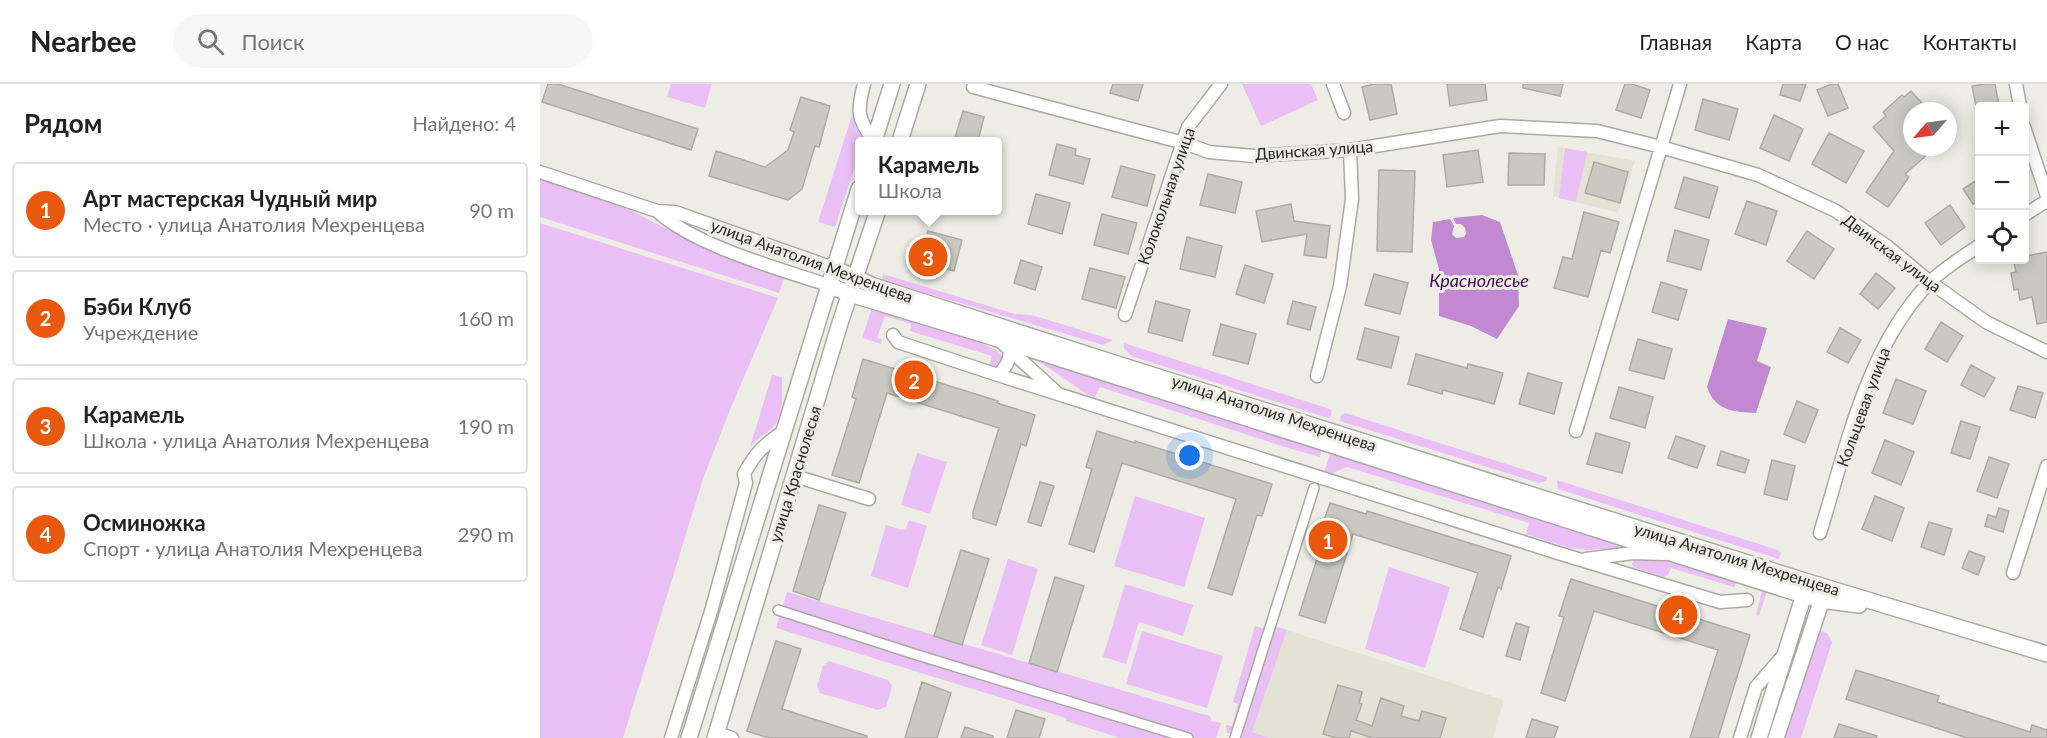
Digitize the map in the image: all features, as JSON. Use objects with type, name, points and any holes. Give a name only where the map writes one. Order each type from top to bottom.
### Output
[{"type":"street","points":[[864,84],[858,105],[861,121],[871,137]]},
{"type":"street","points":[[875,137],[892,84]]},
{"type":"street","points":[[901,137],[918,84]]},
{"type":"street","name":"Колокольная улица","points":[[1125,315],[1188,127],[1221,84]]},
{"type":"street","points":[[1333,84],[1344,113]]},
{"type":"street","points":[[1576,430],[1680,84]]},
{"type":"street","points":[[2016,84],[2019,102]]},
{"type":"street","name":"Двинская улица","points":[[973,87],[1184,143],[1209,152],[1254,156],[1350,150],[1500,126],[1597,131],[1758,175],[1836,211],[1888,247],[1930,282],[1986,322],[2047,352]]},
{"type":"street","points":[[2029,140],[2047,196]]},
{"type":"street","points":[[1317,376],[1340,286],[1352,199],[1350,150]]},
{"type":"street","name":"улица Анатолия Мехренцева","points":[[540,172],[657,211],[675,212],[833,268],[855,279],[1806,589]]},
{"type":"street","name":"улица Краснолесья","points":[[689,738],[855,201]]},
{"type":"street","points":[[2029,213],[2047,201]]},
{"type":"street","name":"улица Анатолия Мехренцева","points":[[657,211],[669,223],[710,243],[850,294],[1004,344],[1676,555],[1824,594],[1894,608],[2047,654]]},
{"type":"street","name":"улица Краснолесья","points":[[716,736],[850,294],[876,215]]},
{"type":"street","name":"Кольцевая улица","points":[[1820,533],[1861,402],[1883,347],[1914,300],[1930,282],[1975,249]]},
{"type":"street","name":"улица Анатолия Мехренцева","points":[[893,335],[898,342],[998,375],[1582,560],[1720,602],[1748,600]]},
{"type":"street","points":[[998,375],[1006,367],[1010,357],[1004,344]]},
{"type":"street","name":"улица Анатолия Мехренцева","points":[[1004,344],[1058,394]]},
{"type":"street","name":"улица Краснолесья","points":[[671,738],[722,574],[746,483],[744,474],[754,455],[762,446],[784,431]]},
{"type":"street","points":[[2013,573],[2047,466]]},
{"type":"street","points":[[795,476],[868,499]]},
{"type":"street","points":[[1235,738],[1314,488]]},
{"type":"street","name":"улица Анатолия Мехренцева","points":[[1582,560],[1633,553],[1676,555]]},
{"type":"street","name":"улица Анатолия Мехренцева","points":[[1630,574],[1627,563],[1633,553]]},
{"type":"street","points":[[1759,738],[1806,589]]},
{"type":"street","points":[[1777,736],[1824,594]]},
{"type":"street","points":[[778,610],[1188,738]]},
{"type":"street","points":[[1740,738],[1756,687],[1785,653]]},
{"type":"street","points":[[716,736],[732,738]]},
{"type":"shaded area","points":[[671,84],[712,84],[705,108],[667,97]]},
{"type":"shaded area","points":[[1242,84],[1311,84],[1318,100],[1261,126]]},
{"type":"shaded area","points":[[854,109],[864,137],[855,137],[855,166],[835,227],[818,222]]},
{"type":"shaded area","points":[[1558,147],[1635,161],[1618,213],[1553,196]]},
{"type":"shaded area","points":[[1565,148],[1587,152],[1576,202],[1559,198]]},
{"type":"shaded area","points":[[540,180],[621,205],[709,251],[784,278],[779,293],[540,217]]},
{"type":"shaded area","points":[[540,223],[778,298],[703,479],[623,738],[540,738]]},
{"type":"shaded area","points":[[883,274],[1015,314],[1032,315],[1113,340],[1103,345],[882,280]]},
{"type":"shaded area","points":[[872,308],[972,339],[998,351],[1003,361],[998,368],[989,367],[992,356],[910,331],[911,324],[885,316],[877,338],[882,340],[881,344],[862,338]]},
{"type":"shaded area","points":[[1124,343],[1330,409],[1331,416],[1328,418],[1131,356],[1124,348]]},
{"type":"shaded area","points":[[1034,358],[1322,449],[1320,457],[1100,387],[1095,397],[1088,395]]},
{"type":"shaded area","points":[[772,375],[782,377],[780,414],[773,427],[750,447]]},
{"type":"shaded area","points":[[1345,413],[1547,477],[1546,481],[1539,483],[1340,421],[1341,415]]},
{"type":"shaded area","points":[[1331,452],[1637,547],[1588,550],[1570,548],[1526,534],[1529,523],[1347,467],[1330,474],[1324,472]]},
{"type":"shaded area","points":[[917,453],[947,462],[930,514],[901,505]]},
{"type":"shaded area","points":[[1557,480],[1778,550],[1781,553],[1779,559],[1558,489]]},
{"type":"shaded area","points":[[1135,496],[1205,518],[1184,587],[1114,566]]},
{"type":"shaded area","points":[[909,520],[927,526],[908,588],[871,576],[886,525],[902,530],[906,528]]},
{"type":"shaded area","points":[[1637,557],[1694,564],[1768,588],[1759,616],[1756,615],[1762,591],[1737,582],[1734,587],[1671,568],[1668,575],[1663,577],[1633,567],[1632,563]]},
{"type":"shaded area","points":[[1008,559],[1038,569],[1012,655],[981,645]]},
{"type":"shaded area","points":[[1389,567],[1450,587],[1425,668],[1365,649]]},
{"type":"shaded area","points":[[1125,584],[1193,605],[1183,636],[1139,622],[1126,664],[1103,657]]},
{"type":"shaded area","points":[[787,592],[1210,716],[1211,721],[1221,723],[1216,738],[1120,738],[1066,721],[1066,718],[776,628]]},
{"type":"shaded area","points":[[1255,626],[1264,629],[1233,735],[1227,733],[1226,725],[1232,726],[1238,704],[1233,702]]},
{"type":"shaded area","points":[[1273,626],[1287,630],[1252,732],[1270,738],[1239,738]]},
{"type":"shaded area","points":[[1287,630],[1504,700],[1493,738],[1270,738],[1252,732]]},
{"type":"shaded area","points":[[1817,630],[1827,633],[1832,642],[1801,738],[1784,738]]},
{"type":"shaded area","points":[[1142,631],[1223,656],[1207,708],[1126,684]]},
{"type":"shaded area","points":[[829,661],[888,680],[892,686],[886,707],[878,710],[820,693],[817,686],[823,666]]},
{"type":"water","name":"Краснолесье","points":[[1482,215],[1500,222],[1518,275],[1519,306],[1497,339],[1471,326],[1439,316],[1439,269],[1431,240],[1433,222],[1450,219],[1454,226],[1452,234],[1456,238],[1464,237],[1465,228],[1461,224],[1456,224],[1453,218]]},
{"type":"water","points":[[1728,319],[1767,328],[1757,361],[1771,367],[1756,413],[1733,411],[1720,406],[1710,395],[1707,387]]},
{"type":"building","points":[[548,84],[558,84],[698,129],[691,150],[542,102]]},
{"type":"building","points":[[1113,84],[1143,84],[1138,101],[1110,93]]},
{"type":"building","points":[[1391,84],[1397,114],[1370,120],[1362,87]]},
{"type":"building","points":[[1447,84],[1485,84],[1487,100],[1450,106]]},
{"type":"building","points":[[1523,84],[1563,84],[1560,96],[1523,88]]},
{"type":"building","points":[[1625,84],[1650,90],[1641,118],[1616,110]]},
{"type":"building","points":[[1783,84],[1806,84],[1800,101],[1780,95]]},
{"type":"building","points":[[1838,84],[1848,108],[1828,116],[1817,90]]},
{"type":"building","points":[[1995,84],[1998,102],[1975,102],[1972,86]]},
{"type":"building","points":[[1911,91],[1921,102],[1903,102],[1903,156],[1926,156],[1905,174],[1909,177],[1888,207],[1866,192],[1894,151],[1873,127],[1886,116],[1883,112],[1902,95],[1904,97]]},
{"type":"building","points":[[801,97],[830,106],[819,147],[815,146],[802,189],[788,200],[709,176],[716,151],[765,167],[788,150],[794,132],[790,130]]},
{"type":"building","points":[[1703,99],[1738,109],[1729,140],[1695,130]]},
{"type":"building","points":[[963,111],[984,117],[979,137],[955,137]]},
{"type":"building","points":[[1774,115],[1803,129],[1789,161],[1760,148]]},
{"type":"building","points":[[1829,133],[1864,151],[1846,183],[1812,164]]},
{"type":"building","points":[[1057,144],[1076,149],[1075,155],[1090,159],[1083,184],[1049,175]]},
{"type":"building","points":[[1478,150],[1483,182],[1447,187],[1443,155]]},
{"type":"building","points":[[1509,153],[1545,154],[1544,185],[1508,185]]},
{"type":"building","points":[[1594,162],[1628,172],[1620,203],[1585,193]]},
{"type":"building","points":[[1121,166],[1155,175],[1147,206],[1112,197]]},
{"type":"building","points":[[1379,170],[1415,171],[1412,252],[1377,251]]},
{"type":"building","points":[[1208,174],[1242,182],[1235,213],[1200,205]]},
{"type":"building","points":[[1684,177],[1718,187],[1709,218],[1675,208]]},
{"type":"building","points":[[1975,181],[1975,203],[1973,204],[1963,189]]},
{"type":"building","points":[[1036,194],[1070,203],[1062,234],[1028,224]]},
{"type":"building","points":[[1747,201],[1777,211],[1766,245],[1735,234]]},
{"type":"building","points":[[1291,204],[1294,221],[1330,226],[1326,258],[1304,255],[1307,234],[1262,242],[1256,211]]},
{"type":"building","points":[[1950,205],[1965,227],[1941,245],[1925,223]]},
{"type":"building","points":[[1584,212],[1619,222],[1610,253],[1601,250],[1588,297],[1554,288],[1563,257],[1572,259]]},
{"type":"building","points":[[1102,214],[1137,223],[1128,254],[1094,245]]},
{"type":"building","points":[[1675,230],[1709,240],[1701,270],[1667,261]]},
{"type":"building","points":[[928,231],[962,240],[954,271],[920,262]]},
{"type":"building","points":[[1807,231],[1834,249],[1814,279],[1787,261]]},
{"type":"building","points":[[1187,237],[1222,246],[1215,277],[1180,269]]},
{"type":"building","points":[[2047,252],[2047,322],[2037,324],[2032,297],[2020,300],[2018,289],[2014,290],[2011,273],[2016,272],[2014,264],[2029,264],[2029,255]]},
{"type":"building","points":[[1021,260],[1042,267],[1035,290],[1014,283]]},
{"type":"building","points":[[1245,265],[1273,274],[1264,303],[1236,294]]},
{"type":"building","points":[[1090,268],[1125,277],[1116,308],[1082,299]]},
{"type":"building","points":[[1876,273],[1895,288],[1878,309],[1860,294]]},
{"type":"building","points":[[1374,274],[1408,283],[1400,314],[1365,305]]},
{"type":"building","points":[[1661,282],[1687,290],[1678,320],[1652,312]]},
{"type":"building","points":[[1156,301],[1190,310],[1182,341],[1148,332]]},
{"type":"building","points":[[1293,301],[1316,307],[1310,330],[1287,324]]},
{"type":"building","points":[[1941,322],[1963,336],[1947,362],[1925,349]]},
{"type":"building","points":[[1221,324],[1256,334],[1248,364],[1213,355]]},
{"type":"building","points":[[1365,328],[1399,337],[1391,368],[1357,359]]},
{"type":"building","points":[[1840,328],[1861,340],[1848,363],[1827,352]]},
{"type":"building","points":[[1638,339],[1672,349],[1664,379],[1629,370]]},
{"type":"building","points":[[1416,354],[1467,368],[1468,364],[1503,373],[1494,404],[1443,390],[1442,394],[1408,384]]},
{"type":"building","points":[[863,359],[998,401],[997,403],[1035,415],[1026,446],[1021,444],[996,525],[973,518],[973,512],[999,428],[887,393],[859,483],[832,475],[856,399],[852,397]]},
{"type":"building","points":[[1971,365],[1995,378],[1984,397],[1961,385]]},
{"type":"building","points":[[1528,373],[1562,383],[1554,414],[1519,404]]},
{"type":"building","points":[[1896,379],[1926,391],[1913,424],[1883,413]]},
{"type":"building","points":[[2018,386],[2043,393],[2035,418],[2010,410]]},
{"type":"building","points":[[1619,387],[1653,397],[1645,428],[1610,418]]},
{"type":"building","points":[[1797,401],[1818,410],[1805,443],[1784,434]]},
{"type":"building","points":[[1961,421],[1980,427],[1970,459],[1951,453]]},
{"type":"building","points":[[1097,431],[1272,484],[1262,516],[1257,515],[1232,595],[1208,588],[1236,499],[1122,463],[1094,552],[1069,544],[1092,469],[1086,467]]},
{"type":"building","points":[[1596,433],[1630,443],[1622,473],[1587,464]]},
{"type":"building","points":[[1676,436],[1705,446],[1697,468],[1668,458]]},
{"type":"building","points":[[1885,440],[1914,452],[1901,485],[1872,473]]},
{"type":"building","points":[[1721,451],[1749,460],[1745,473],[1717,465]]},
{"type":"building","points":[[1989,457],[2009,464],[1997,498],[1977,491]]},
{"type":"building","points":[[1772,460],[1795,466],[1787,500],[1764,494]]},
{"type":"building","points":[[1040,482],[1054,486],[1041,526],[1028,522]]},
{"type":"building","points":[[1875,496],[1904,508],[1892,541],[1862,529]]},
{"type":"building","points":[[1330,503],[1366,514],[1367,511],[1511,556],[1501,589],[1498,587],[1483,637],[1460,629],[1478,573],[1353,534],[1325,623],[1299,615],[1323,540],[1318,538]]},
{"type":"building","points":[[819,505],[846,513],[819,600],[793,591]]},
{"type":"building","points":[[1999,508],[2009,511],[2003,532],[1985,526],[1988,515],[1996,517]]},
{"type":"building","points":[[1929,522],[1952,529],[1944,555],[1921,547]]},
{"type":"building","points":[[961,550],[989,559],[962,645],[934,636]]},
{"type":"building","points":[[1969,551],[1985,557],[1978,575],[1962,568]]},
{"type":"building","points":[[1055,577],[1084,586],[1057,672],[1029,663]]},
{"type":"building","points":[[1571,579],[1750,635],[1718,738],[1690,738],[1718,650],[1594,611],[1565,701],[1541,693],[1564,617],[1559,616]]},
{"type":"building","points":[[1516,623],[1529,627],[1520,660],[1506,656]]},
{"type":"building","points":[[776,641],[801,649],[782,709],[867,736],[867,738],[769,738],[747,731]]},
{"type":"building","points":[[1856,670],[1939,696],[1937,702],[2030,732],[2032,725],[2047,730],[2047,738],[1967,738],[1846,699]]},
{"type":"building","points":[[922,682],[951,693],[937,738],[905,738]]},
{"type":"building","points":[[1338,685],[1362,692],[1359,703],[1362,704],[1356,720],[1372,726],[1381,698],[1404,706],[1401,716],[1419,721],[1422,711],[1446,718],[1440,738],[1373,738],[1351,731],[1349,738],[1336,738],[1323,734]]},
{"type":"building","points":[[1016,710],[1045,719],[1039,738],[1007,738]]},
{"type":"building","points":[[1532,719],[1558,727],[1554,738],[1526,738]]},
{"type":"building","points":[[1839,724],[1877,736],[1876,738],[1834,738]]},
{"type":"building","points":[[965,727],[993,736],[993,738],[961,738]]},
{"type":"place","name":"Карамель","points":[[928,257]]},
{"type":"place","name":"Бэби Клуб","points":[[914,380]]},
{"type":"place","name":"Арт мастерская Чудный мир","points":[[1328,540]]},
{"type":"place","name":"Осминожка","points":[[1678,615]]}]
